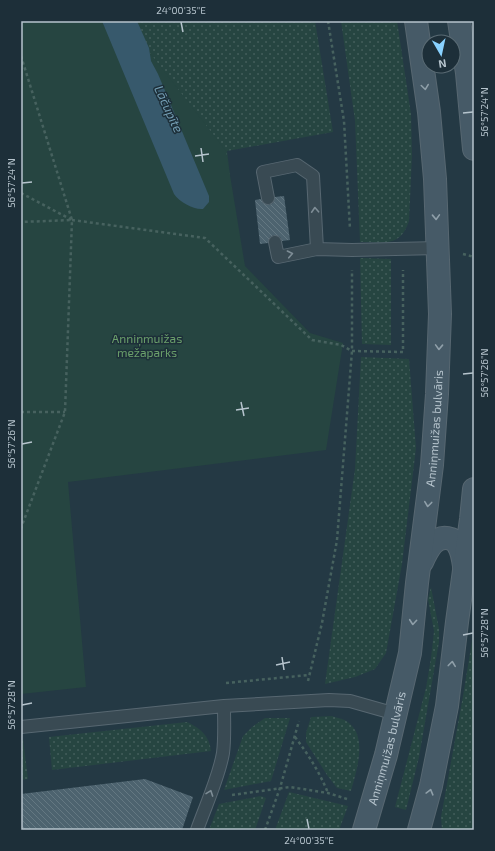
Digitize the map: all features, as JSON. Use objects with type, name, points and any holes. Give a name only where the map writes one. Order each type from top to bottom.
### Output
[{"type":"street","name":"Anniņmuižas bulvāris","points":[[364,830],[386,755],[410,653],[432,465],[437,394],[440,314],[435,179],[429,112],[416,21]]},
{"type":"street","points":[[459,21],[474,149]]},
{"type":"street","points":[[420,830],[448,706],[464,571],[472,519],[474,489]]},
{"type":"street","points":[[419,568],[432,544],[442,538],[448,538],[458,544],[462,556],[464,571]]},
{"type":"lane","points":[[268,198],[263,172],[298,165],[313,176],[317,249]]},
{"type":"lane","points":[[275,242],[278,257],[317,249],[352,250],[438,248]]},
{"type":"lane","points":[[21,727],[224,706],[329,700],[350,701],[396,714]]},
{"type":"lane","points":[[197,830],[223,754],[225,739],[224,706]]},
{"type":"path","points":[[265,830],[280,788],[295,737],[322,623],[336,540],[352,351],[352,250],[344,121],[328,21]]},
{"type":"path","points":[[21,56],[72,220],[65,412],[21,528]]},
{"type":"path","points":[[21,193],[72,220]]},
{"type":"path","points":[[21,222],[72,220],[205,238],[312,340],[341,345],[352,351],[403,352],[403,249]]},
{"type":"path","points":[[21,412],[65,412]]},
{"type":"path","points":[[295,737],[305,749],[324,782],[328,794]]},
{"type":"path","points":[[210,794],[221,796],[290,787],[328,794],[349,800]]},
{"type":"green space","name":"Anniņmuižas mežaparks","points":[[21,21],[132,21],[140,40],[226,151],[245,266],[310,333],[343,343],[326,450],[68,482],[86,687],[21,694]]},
{"type":"green space","points":[[132,21],[315,21],[333,132],[227,151],[230,176],[140,40]]},
{"type":"green space","points":[[341,21],[397,21],[411,114],[412,155],[409,221],[401,236],[390,242],[360,242],[355,121]]},
{"type":"green space","points":[[360,258],[391,259],[391,345],[362,344]]},
{"type":"green space","points":[[361,357],[409,359],[416,448],[402,564],[386,653],[375,669],[355,677],[325,684],[355,469]]},
{"type":"green space","points":[[431,587],[439,629],[439,642],[419,757],[406,810],[395,807],[426,688],[431,658],[434,631],[428,599]]},
{"type":"green space","points":[[474,629],[474,830],[442,830],[441,817]]},
{"type":"green space","points":[[332,716],[349,723],[355,729],[358,737],[358,765],[351,791],[337,788],[306,742],[306,733],[311,717]]},
{"type":"green space","points":[[265,718],[290,718],[271,781],[224,790],[243,736],[252,727]]},
{"type":"green space","points":[[187,722],[204,733],[210,745],[211,751],[52,770],[49,737]]},
{"type":"green space","points":[[23,739],[28,779],[21,780],[21,740]]},
{"type":"green space","points":[[289,792],[348,806],[339,830],[275,830]]},
{"type":"green space","points":[[261,796],[266,798],[255,830],[209,830],[219,804]]},
{"type":"water","name":"Lāčupīte","points":[[102,21],[137,21],[149,48],[151,61],[158,74],[209,196],[209,202],[203,209],[187,205],[179,200],[174,194]]},
{"type":"building","points":[[284,196],[290,240],[282,241],[280,237],[274,235],[270,237],[268,243],[260,244],[255,200],[261,199],[263,203],[269,205],[273,203],[275,197]]},
{"type":"building","points":[[145,779],[193,797],[182,830],[21,830],[21,794]]}]
